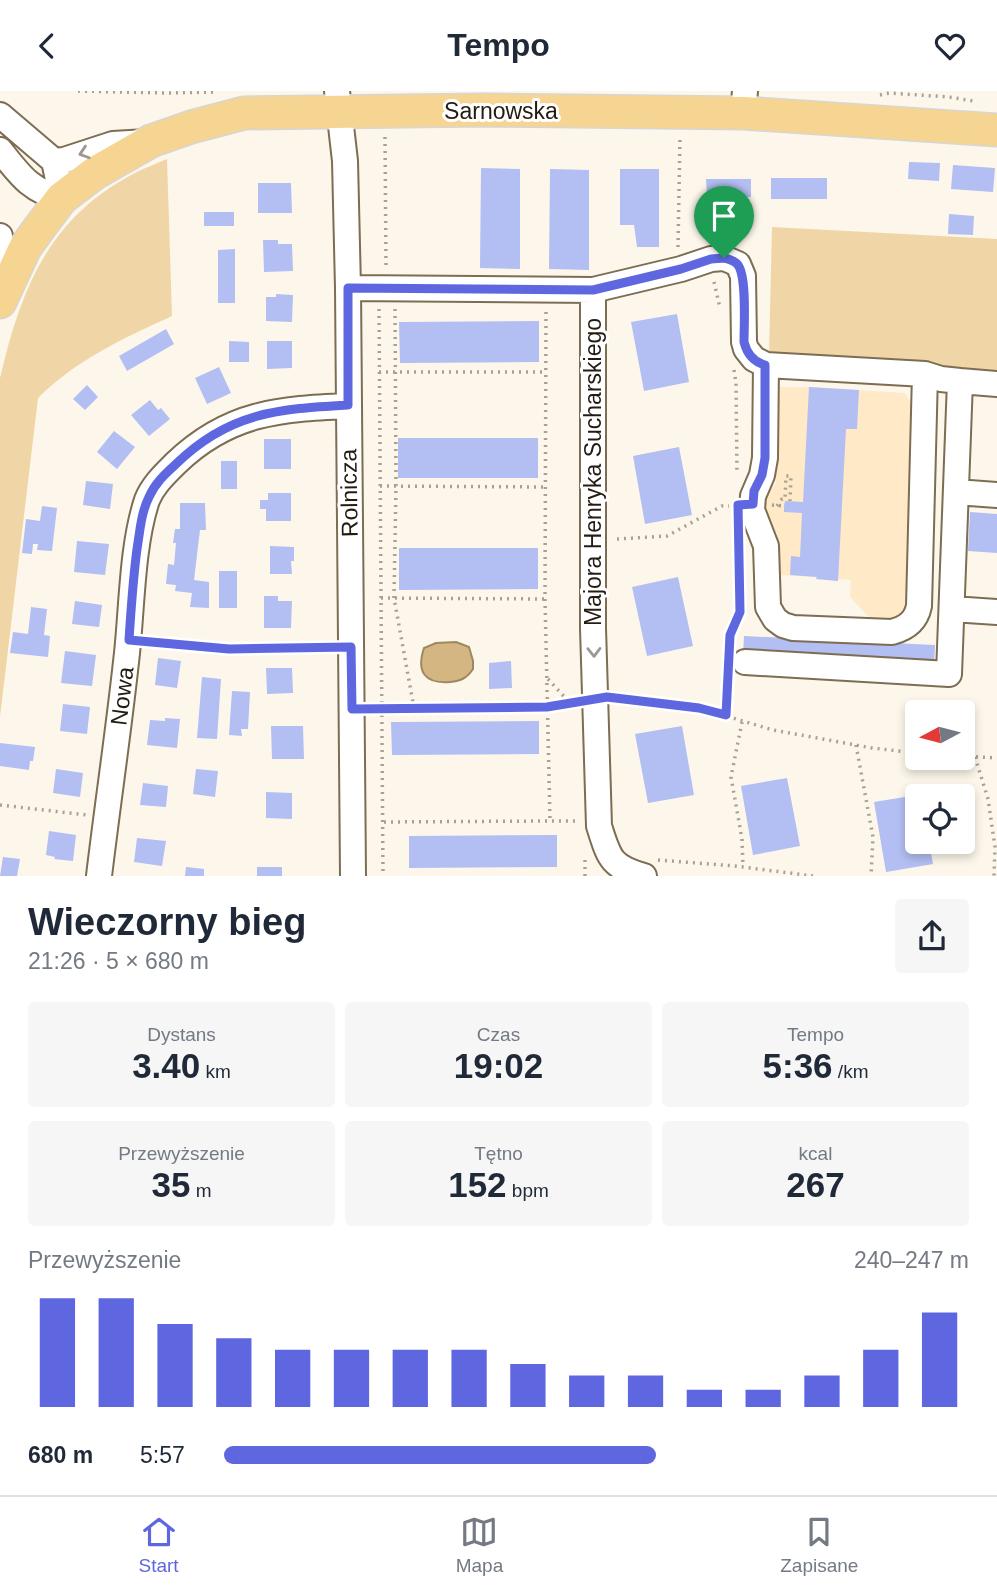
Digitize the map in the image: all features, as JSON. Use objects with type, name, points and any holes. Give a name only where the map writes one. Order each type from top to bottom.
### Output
[{"type":"main road","name":"Sarnowska","points":[[151,141],[244,113],[339,101],[744,102],[997,130]]},
{"type":"main road","points":[[1,299],[25,249],[62,198],[94,173],[151,141]]},
{"type":"street","name":"Rolnicza","points":[[339,101],[345,161],[348,288],[353,876]]},
{"type":"street","points":[[0,115],[54,161],[62,198],[48,195],[28,184],[0,151]]},
{"type":"street","name":"Sarnowska","points":[[54,161],[113,144],[151,141]]},
{"type":"street","points":[[0,236],[1,299]]},
{"type":"street","points":[[593,290],[711,259],[730,259],[738,264],[743,276],[746,349],[754,359],[765,365],[925,374],[941,379],[997,384]]},
{"type":"street","name":"Majora Henryka Sucharskiego","points":[[348,288],[593,290],[593,628],[599,826],[609,857],[627,871],[644,876]]},
{"type":"street","points":[[765,365],[765,458],[762,475],[754,491],[765,505],[753,516],[766,546],[768,607],[775,619],[793,628],[892,632],[909,625],[917,615],[925,374]]},
{"type":"street","points":[[734,662],[949,674],[960,381]]},
{"type":"street","name":"Nowa","points":[[99,876],[141,524],[148,498],[159,480],[200,443],[238,422],[276,411],[348,405]]},
{"type":"street","points":[[956,492],[997,495]]},
{"type":"street","points":[[952,609],[997,612]]},
{"type":"path","points":[[78,91],[218,92]]},
{"type":"path","points":[[712,271],[720,309]]},
{"type":"path","points":[[546,306],[545,599],[550,821]]},
{"type":"path","points":[[383,876],[379,307],[395,307],[394,598],[414,708]]},
{"type":"path","points":[[731,358],[736,383],[737,478]]},
{"type":"path","points":[[379,372],[547,372]]},
{"type":"path","points":[[765,505],[785,499],[786,476],[791,476],[790,501]]},
{"type":"path","points":[[380,486],[545,487]]},
{"type":"path","points":[[617,539],[667,536],[722,506],[784,506]]},
{"type":"path","points":[[726,715],[734,662],[730,635],[740,612],[738,532]]},
{"type":"path","points":[[381,598],[545,599]]},
{"type":"path","points":[[129,640],[229,649],[351,647]]},
{"type":"path","points":[[547,677],[570,703]]},
{"type":"path","points":[[352,709],[547,707],[607,697],[699,708],[789,734],[905,751]]},
{"type":"path","points":[[742,722],[731,777],[742,839],[743,866]]},
{"type":"path","points":[[856,745],[873,837],[871,876]]},
{"type":"path","points":[[993,876],[995,847],[988,799],[975,757],[997,758]]},
{"type":"path","points":[[0,805],[106,818]]},
{"type":"path","points":[[383,822],[586,821]]},
{"type":"path","points":[[585,876],[586,848]]},
{"type":"shaded area","points":[[167,159],[172,316],[84,361],[38,398],[0,717],[0,378],[8,346],[29,286],[42,259],[59,235],[79,212],[104,192],[133,174]]},
{"type":"shaded area","points":[[772,227],[997,239],[997,371],[769,355]]},
{"type":"shaded area","points":[[776,387],[905,393],[914,409],[909,602],[894,621],[871,619],[850,597],[851,580],[778,575],[777,534],[763,508],[763,500],[776,483]]},
{"type":"shaded area","points":[[456,642],[469,647],[473,661],[471,672],[454,682],[434,681],[425,675],[421,664],[424,648],[436,643]]},
{"type":"building","points":[[909,162],[940,163],[939,181],[908,179]]},
{"type":"building","points":[[953,165],[995,168],[993,192],[951,189]]},
{"type":"building","points":[[481,168],[520,169],[520,269],[480,268]]},
{"type":"building","points":[[550,169],[589,170],[589,270],[549,269]]},
{"type":"building","points":[[620,169],[659,169],[659,247],[637,247],[634,225],[620,225]]},
{"type":"building","points":[[771,178],[827,178],[827,199],[771,199]]},
{"type":"building","points":[[706,179],[751,179],[751,197],[707,197]]},
{"type":"building","points":[[258,183],[291,183],[292,213],[258,213]]},
{"type":"building","points":[[204,212],[234,212],[234,226],[204,226]]},
{"type":"building","points":[[949,214],[974,216],[973,235],[948,234]]},
{"type":"building","points":[[263,240],[292,244],[293,271],[264,272]]},
{"type":"building","points":[[235,249],[235,303],[218,303],[218,250]]},
{"type":"building","points":[[276,294],[293,295],[292,322],[266,321],[266,297],[276,297]]},
{"type":"building","points":[[677,314],[689,382],[644,391],[631,322]]},
{"type":"building","points":[[539,321],[539,362],[400,363],[399,322]]},
{"type":"building","points":[[166,329],[174,344],[127,371],[119,356]]},
{"type":"building","points":[[229,341],[249,342],[249,362],[229,362]]},
{"type":"building","points":[[267,341],[292,341],[292,368],[267,369]]},
{"type":"building","points":[[219,367],[231,393],[207,404],[195,378]]},
{"type":"building","points":[[87,385],[98,397],[85,410],[73,399]]},
{"type":"building","points":[[809,387],[859,390],[857,429],[846,429],[838,581],[790,575],[791,556],[800,557],[802,513],[784,512],[784,506],[785,501],[803,502]]},
{"type":"building","points":[[150,400],[170,419],[149,436],[131,415]]},
{"type":"building","points":[[114,431],[135,447],[117,469],[97,452]]},
{"type":"building","points":[[398,438],[538,438],[538,478],[398,478]]},
{"type":"building","points":[[264,439],[291,439],[291,469],[264,469]]},
{"type":"building","points":[[679,447],[692,515],[645,524],[633,456]]},
{"type":"building","points":[[221,461],[237,461],[237,489],[221,489]]},
{"type":"building","points":[[86,481],[113,484],[110,509],[83,505]]},
{"type":"building","points":[[268,493],[291,493],[291,521],[266,521],[266,509],[260,509],[260,500],[268,500]]},
{"type":"building","points":[[180,503],[205,503],[206,530],[200,530],[194,580],[209,582],[209,608],[190,607],[192,593],[175,591],[176,585],[166,584],[168,564],[174,565],[176,543],[173,543],[175,529],[180,529]]},
{"type":"building","points":[[42,506],[57,508],[52,551],[37,550],[38,544],[33,544],[32,554],[22,553],[26,519],[40,521]]},
{"type":"building","points":[[970,512],[997,514],[997,553],[968,551]]},
{"type":"building","points":[[77,541],[109,544],[105,575],[74,572]]},
{"type":"building","points":[[270,546],[294,547],[292,574],[270,574]]},
{"type":"building","points":[[399,548],[538,548],[538,589],[399,590]]},
{"type":"building","points":[[219,571],[237,571],[237,608],[219,608]]},
{"type":"building","points":[[678,577],[693,646],[647,656],[632,587]]},
{"type":"building","points":[[264,596],[278,596],[278,601],[292,601],[291,628],[264,628]]},
{"type":"building","points":[[75,601],[102,605],[99,627],[72,624]]},
{"type":"building","points":[[31,607],[47,609],[44,635],[50,636],[48,657],[10,653],[13,632],[28,634]]},
{"type":"building","points":[[744,636],[935,645],[934,664],[743,655]]},
{"type":"building","points":[[65,651],[96,655],[92,686],[61,683]]},
{"type":"building","points":[[158,658],[181,661],[177,688],[155,685]]},
{"type":"building","points":[[511,661],[512,688],[489,689],[489,663]]},
{"type":"building","points":[[266,668],[292,668],[293,693],[267,694]]},
{"type":"building","points":[[202,677],[221,679],[217,739],[197,738]]},
{"type":"building","points":[[232,691],[250,692],[248,729],[241,729],[242,736],[229,735]]},
{"type":"building","points":[[63,704],[90,707],[87,734],[60,731]]},
{"type":"building","points":[[165,718],[180,719],[177,748],[147,745],[150,720],[165,721]]},
{"type":"building","points":[[539,721],[539,754],[392,755],[391,722]]},
{"type":"building","points":[[271,726],[303,726],[304,759],[272,759]]},
{"type":"building","points":[[682,726],[694,795],[648,803],[635,734]]},
{"type":"building","points":[[0,743],[35,747],[29,770],[0,766]]},
{"type":"building","points":[[56,769],[83,773],[80,797],[53,793]]},
{"type":"building","points":[[196,769],[218,771],[215,797],[193,794]]},
{"type":"building","points":[[787,778],[800,846],[753,855],[741,786]]},
{"type":"building","points":[[143,783],[168,786],[166,807],[140,805]]},
{"type":"building","points":[[266,792],[292,793],[292,819],[266,818]]},
{"type":"building","points":[[905,797],[905,854],[931,854],[933,864],[886,872],[874,802]]},
{"type":"building","points":[[49,831],[76,835],[73,861],[54,859],[55,857],[46,855]]},
{"type":"building","points":[[557,835],[557,867],[409,868],[409,836]]},
{"type":"building","points":[[137,838],[166,841],[162,866],[134,862]]},
{"type":"building","points":[[3,857],[20,859],[17,876],[0,876]]},
{"type":"building","points":[[186,867],[204,869],[204,876],[185,876]]},
{"type":"building","points":[[257,867],[282,867],[282,876],[257,876]]},
{"type":"route","points":[[724,258],[738,264],[743,276],[746,349],[754,359],[765,365],[765,458],[762,475],[754,491],[753,504],[738,505],[740,612],[730,635],[726,715],[699,708],[607,697],[547,707],[352,709],[351,647],[229,649],[129,640],[141,524],[148,498],[159,480],[200,443],[238,422],[276,411],[348,405],[348,288],[593,290],[711,259],[724,258]]}]
